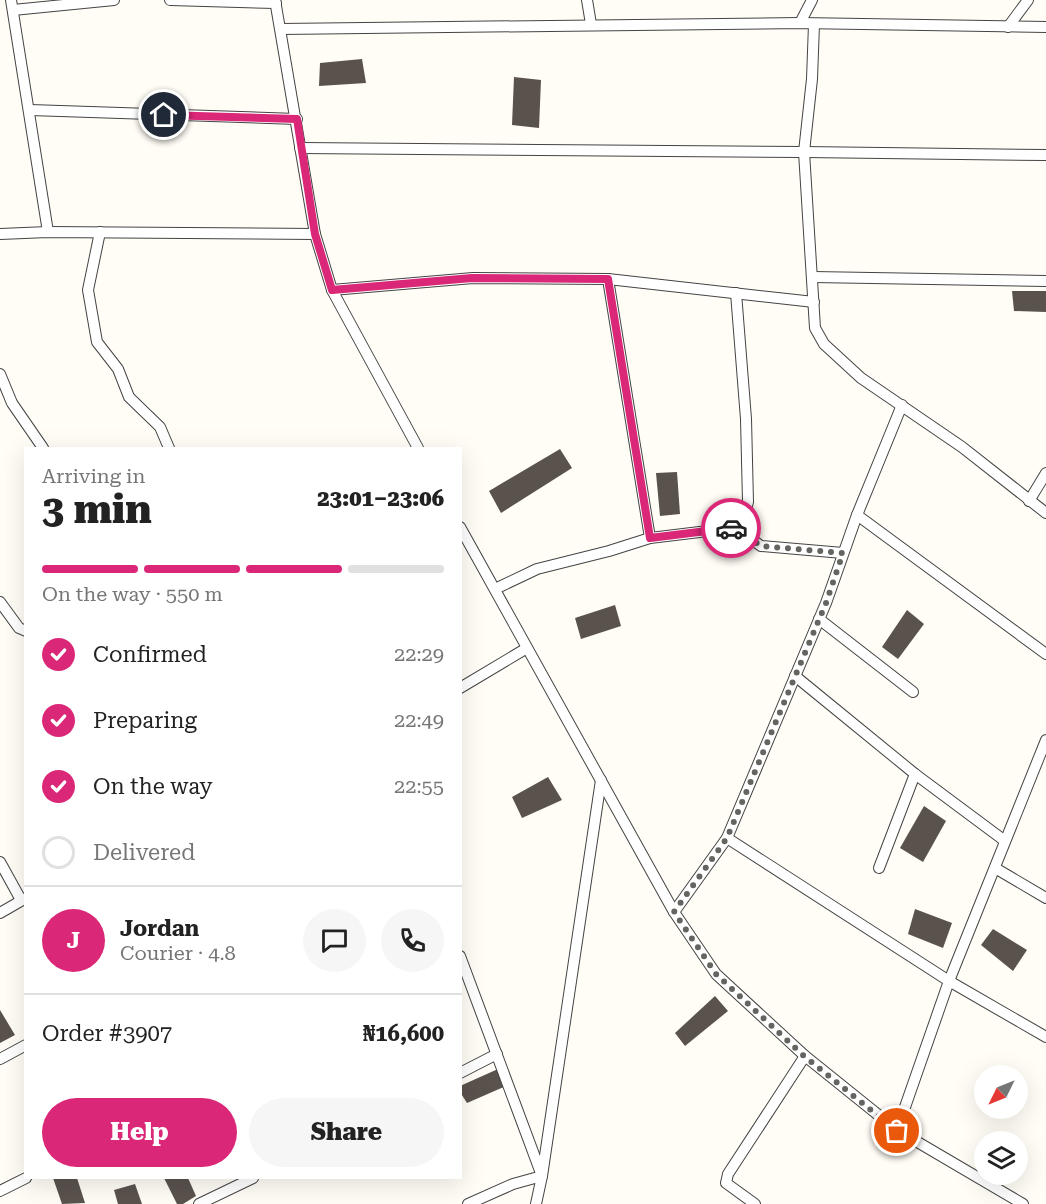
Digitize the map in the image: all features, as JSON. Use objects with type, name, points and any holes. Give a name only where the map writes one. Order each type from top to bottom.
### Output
[{"type":"street","points":[[48,232],[12,5],[114,0]]},
{"type":"street","points":[[170,0],[276,2],[315,234],[332,290],[417,447]]},
{"type":"street","points":[[587,0],[591,24]]},
{"type":"street","points":[[800,23],[812,0]]},
{"type":"street","points":[[1008,27],[1028,0]]},
{"type":"street","points":[[281,29],[800,23],[1046,27]]},
{"type":"street","points":[[813,24],[812,79],[804,152],[815,328],[824,344],[861,378],[962,447],[1046,513]]},
{"type":"street","points":[[30,110],[297,119]]},
{"type":"street","points":[[300,148],[1046,155]]},
{"type":"street","points":[[0,234],[48,232],[315,234]]},
{"type":"street","points":[[100,232],[88,290],[97,342],[118,369],[129,397],[160,427],[168,447]]},
{"type":"street","points":[[813,277],[1046,280]]},
{"type":"street","points":[[332,290],[472,278],[608,279],[814,302]]},
{"type":"street","points":[[608,279],[650,538]]},
{"type":"street","points":[[736,293],[746,419],[748,502],[741,527]]},
{"type":"street","points":[[0,374],[12,404],[42,447]]},
{"type":"street","points":[[674,912],[727,838],[819,619],[857,515],[902,405]]},
{"type":"street","points":[[1029,501],[1046,473]]},
{"type":"street","points":[[857,515],[1046,654]]},
{"type":"street","points":[[495,589],[537,569],[650,538],[741,527]]},
{"type":"street","points":[[741,527],[761,546],[843,553]]},
{"type":"street","points":[[462,531],[674,912],[716,974],[804,1056],[897,1131],[1023,1204]]},
{"type":"street","points":[[0,602],[19,628],[24,630]]},
{"type":"street","points":[[819,619],[913,692]]},
{"type":"street","points":[[462,687],[526,648]]},
{"type":"street","points":[[795,676],[915,774],[1005,842]]},
{"type":"street","points":[[897,1131],[949,981],[1046,740]]},
{"type":"street","points":[[879,868],[915,774]]},
{"type":"street","points":[[536,1204],[601,780]]},
{"type":"street","points":[[727,838],[949,981],[1046,1037]]},
{"type":"street","points":[[0,862],[23,899],[0,913]]},
{"type":"street","points":[[995,868],[1046,898]]},
{"type":"street","points":[[462,961],[542,1176]]},
{"type":"street","points":[[0,1059],[24,1046]]},
{"type":"street","points":[[462,1072],[497,1054]]},
{"type":"street","points":[[755,1204],[726,1183],[728,1174],[804,1056]]},
{"type":"street","points":[[468,1204],[513,1184],[542,1176]]},
{"type":"street","points":[[0,1191],[24,1179]]},
{"type":"street","points":[[199,1204],[251,1179]]},
{"type":"building","points":[[362,59],[366,83],[319,86],[320,63]]},
{"type":"building","points":[[514,77],[541,80],[539,128],[512,125]]},
{"type":"building","points":[[1012,291],[1046,291],[1046,312],[1014,311]]},
{"type":"building","points":[[560,449],[572,468],[501,513],[489,491]]},
{"type":"building","points":[[677,472],[680,514],[660,516],[656,473]]},
{"type":"building","points":[[615,605],[621,626],[581,639],[575,618]]},
{"type":"building","points":[[907,610],[924,624],[898,659],[882,647]]},
{"type":"building","points":[[548,777],[562,800],[522,818],[512,797]]},
{"type":"building","points":[[924,806],[946,821],[923,862],[900,848]]},
{"type":"building","points":[[915,909],[952,923],[943,948],[908,934]]},
{"type":"building","points":[[993,929],[1027,950],[1013,971],[981,945]]},
{"type":"building","points":[[715,996],[728,1011],[685,1046],[675,1033]]},
{"type":"building","points":[[0,1010],[15,1035],[0,1043]]},
{"type":"building","points":[[498,1069],[506,1086],[467,1103],[462,1095],[462,1085]]},
{"type":"building","points":[[53,1179],[77,1179],[85,1203],[62,1204]]},
{"type":"building","points":[[164,1179],[188,1179],[196,1196],[183,1204],[177,1204]]},
{"type":"building","points":[[135,1184],[142,1204],[118,1204],[114,1190]]},
{"type":"way so far","points":[[731,528],[741,527],[761,546],[843,553],[826,603],[727,838],[674,912],[716,974],[804,1056],[897,1131]]},
{"type":"route","points":[[164,115],[297,119],[315,234],[332,290],[472,278],[608,279],[650,538],[731,528]]}]
